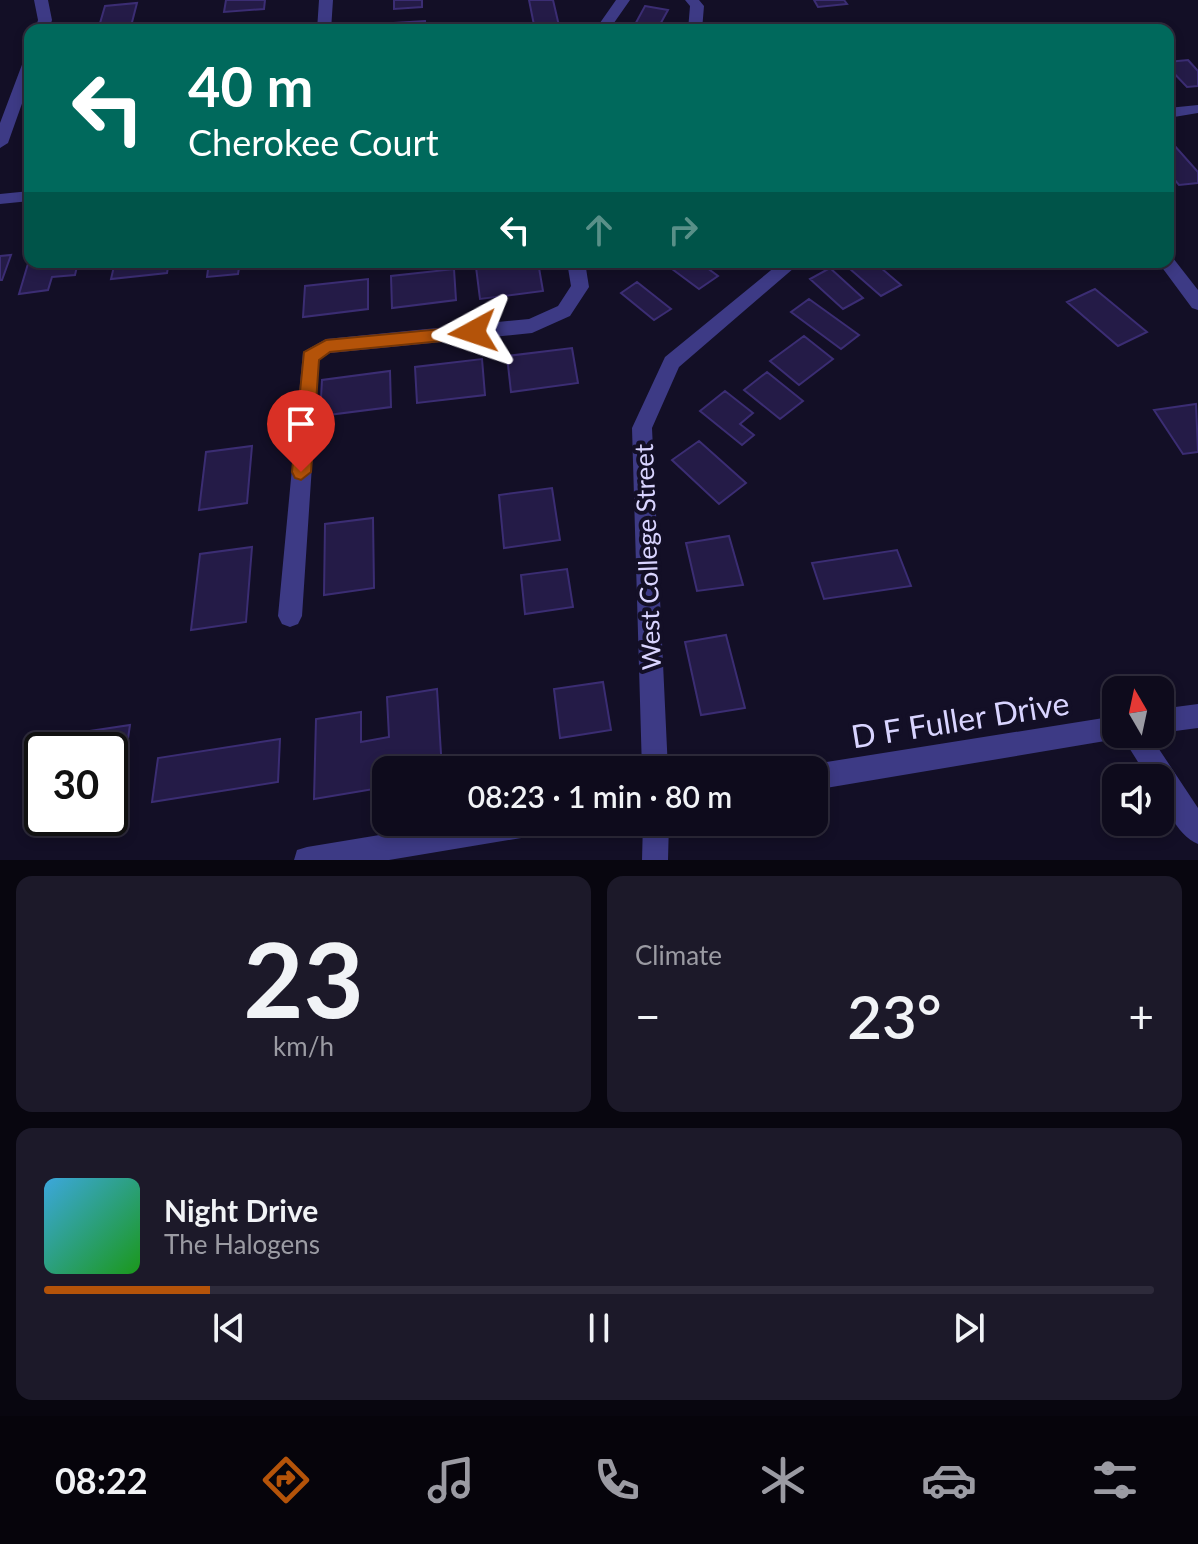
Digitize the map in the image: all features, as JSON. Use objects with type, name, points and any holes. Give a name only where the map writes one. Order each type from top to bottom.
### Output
[{"type":"street","points":[[41,0],[44,24]]},
{"type":"street","points":[[324,24],[326,0]]},
{"type":"street","points":[[606,24],[623,0]]},
{"type":"street","points":[[692,0],[697,6],[696,24]]},
{"type":"street","points":[[0,143],[24,78]]},
{"type":"street","points":[[1174,112],[1198,109]]},
{"type":"street","points":[[0,199],[24,197]]},
{"type":"street","points":[[290,616],[310,357],[326,346],[532,326],[564,311],[580,287],[577,268]]},
{"type":"street","name":"West College Street","points":[[654,756],[642,428],[672,362],[785,268]]},
{"type":"street","points":[[1172,268],[1198,303]]},
{"type":"street","points":[[1174,719],[1198,716]]},
{"type":"street","name":"D F Fuller Drive","points":[[828,775],[1102,730]]},
{"type":"street","points":[[1143,748],[1198,831]]},
{"type":"street","points":[[307,860],[454,836]]},
{"type":"street","points":[[655,860],[656,836]]},
{"type":"building","points":[[226,0],[265,0],[264,9],[224,12]]},
{"type":"building","points":[[394,0],[422,0],[422,7],[394,9]]},
{"type":"building","points":[[529,0],[553,0],[559,24],[534,24]]},
{"type":"building","points":[[814,0],[844,0],[847,4],[818,7]]},
{"type":"building","points":[[137,3],[132,24],[100,24],[105,6]]},
{"type":"building","points":[[645,6],[668,10],[660,24],[635,24]]},
{"type":"building","points":[[425,21],[425,24],[394,24]]},
{"type":"building","points":[[1188,60],[1198,71],[1198,86],[1187,87],[1174,73],[1174,61]]},
{"type":"building","points":[[1174,145],[1198,172],[1198,183],[1179,185],[1174,179]]},
{"type":"building","points":[[11,255],[2,280],[0,280],[0,256]]},
{"type":"building","points":[[27,268],[77,268],[75,275],[52,277],[48,290],[19,294]]},
{"type":"building","points":[[114,268],[168,268],[167,273],[111,279]]},
{"type":"building","points":[[208,268],[239,268],[238,274],[207,277]]},
{"type":"building","points":[[476,268],[539,268],[543,291],[480,299]]},
{"type":"building","points":[[671,268],[707,268],[718,276],[699,289]]},
{"type":"building","points":[[830,268],[863,298],[843,309],[810,279]]},
{"type":"building","points":[[849,268],[881,268],[901,285],[881,296]]},
{"type":"building","points":[[454,269],[456,300],[392,308],[391,276]]},
{"type":"building","points":[[368,279],[368,309],[303,317],[305,286]]},
{"type":"building","points":[[637,282],[671,309],[654,320],[621,293]]},
{"type":"building","points":[[1095,289],[1147,332],[1118,346],[1067,302]]},
{"type":"building","points":[[809,299],[859,335],[841,349],[791,312]]},
{"type":"building","points":[[804,336],[833,359],[799,385],[770,361]]},
{"type":"building","points":[[572,348],[578,383],[511,392],[507,356]]},
{"type":"building","points":[[482,359],[485,395],[417,403],[415,367]]},
{"type":"building","points":[[390,371],[391,407],[320,416],[322,380]]},
{"type":"building","points":[[767,372],[803,401],[780,419],[744,390]]},
{"type":"building","points":[[725,391],[753,413],[740,424],[754,435],[742,445],[700,411]]},
{"type":"building","points":[[1196,404],[1198,452],[1183,454],[1154,410]]},
{"type":"building","points":[[699,441],[746,483],[719,504],[672,460]]},
{"type":"building","points":[[252,446],[247,503],[199,510],[206,452]]},
{"type":"building","points":[[552,488],[560,540],[504,548],[499,495]]},
{"type":"building","points":[[373,518],[374,588],[324,595],[325,524]]},
{"type":"building","points":[[729,536],[743,585],[697,591],[686,543]]},
{"type":"building","points":[[252,547],[246,622],[191,630],[200,554]]},
{"type":"building","points":[[897,550],[911,586],[824,599],[812,563]]},
{"type":"building","points":[[567,569],[573,607],[525,614],[521,575]]},
{"type":"building","points":[[726,635],[745,708],[701,715],[685,642]]},
{"type":"building","points":[[603,682],[611,730],[560,738],[554,689]]},
{"type":"building","points":[[437,689],[441,756],[372,756],[372,789],[314,799],[316,719],[361,712],[361,742],[389,737],[387,697]]},
{"type":"building","points":[[130,725],[128,739],[128,732],[84,732]]},
{"type":"building","points":[[280,739],[278,782],[152,802],[158,758]]},
{"type":"route","points":[[301,472],[310,357],[326,346],[473,332]]}]
